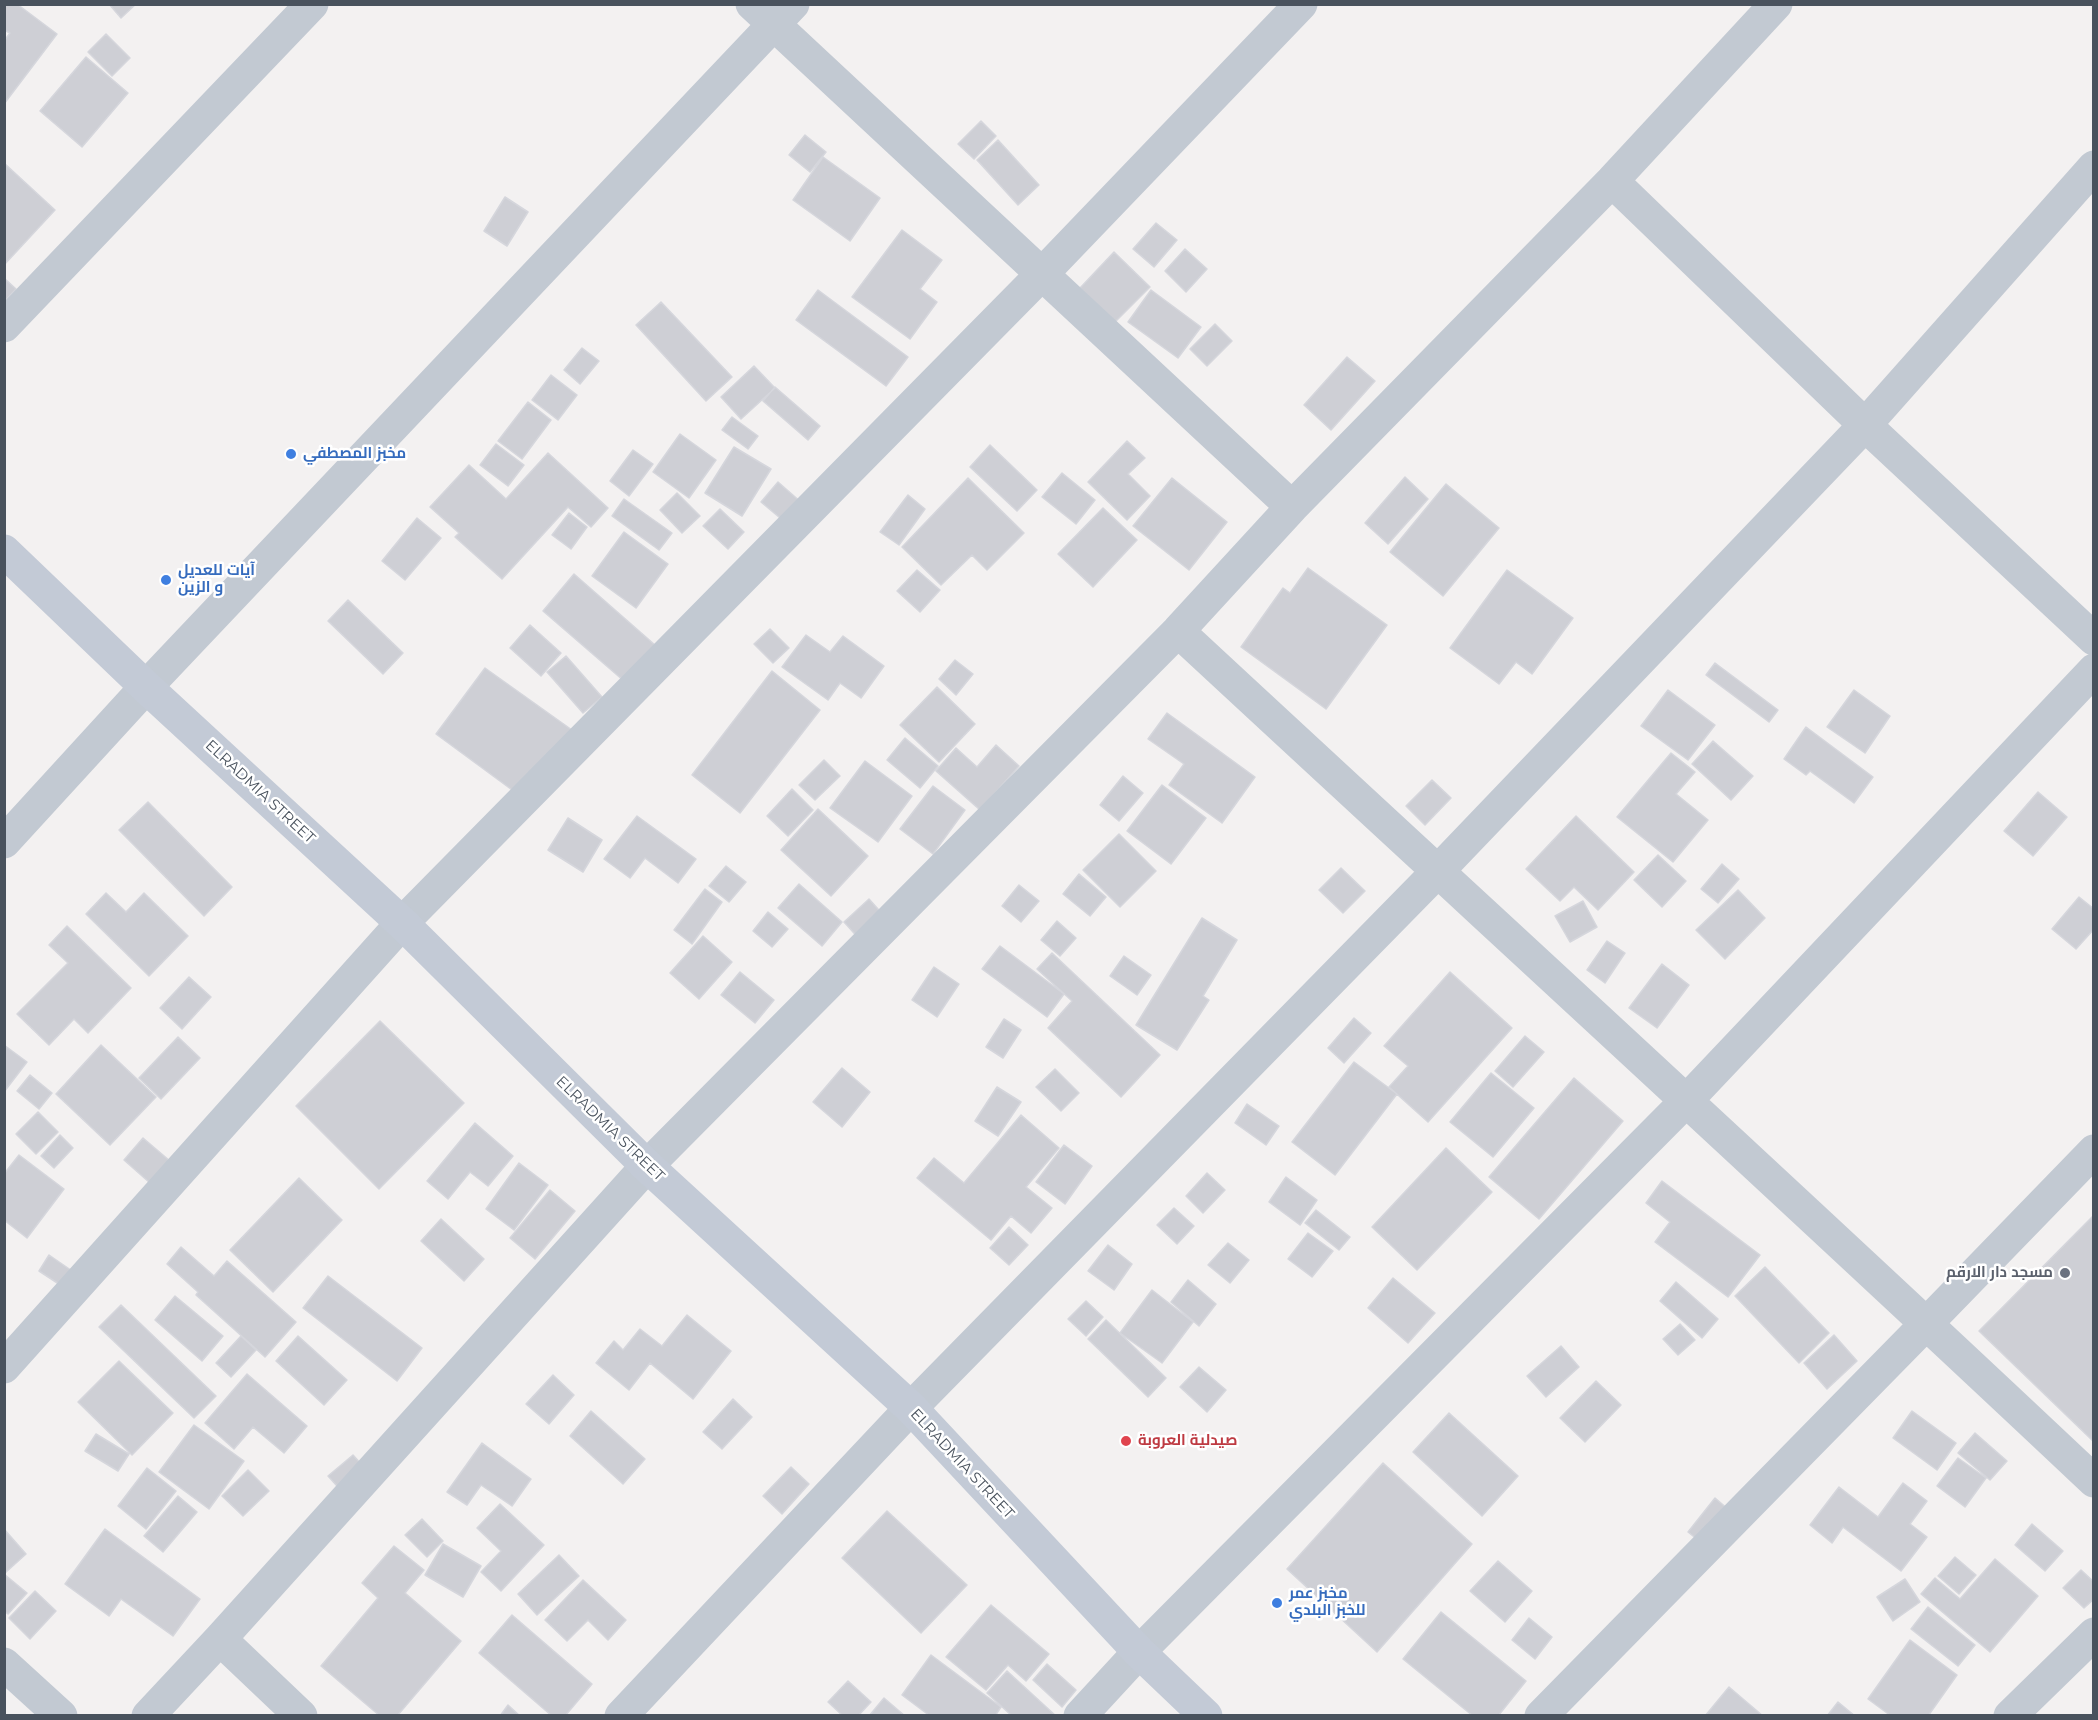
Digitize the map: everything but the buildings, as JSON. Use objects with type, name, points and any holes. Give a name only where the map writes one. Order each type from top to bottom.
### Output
[{"type":"street","points":[[4,326],[312,4]]},
{"type":"street","points":[[4,1367],[402,923],[1041,274],[1301,4]]},
{"type":"street","points":[[148,1716],[647,1166],[1178,631],[1292,507],[1612,181],[1776,4]]},
{"type":"street","points":[[4,842],[773,11],[1041,274],[1292,507]]},
{"type":"street","points":[[621,1716],[911,1408],[1437,872],[1865,425],[2094,167]]},
{"type":"street","points":[[1612,181],[1865,425],[2094,639]]},
{"type":"street","name":"ELRADMIA STREET","points":[[4,551],[146,687],[402,923],[647,1166],[911,1408],[1139,1652],[1206,1716]]},
{"type":"street","points":[[1178,631],[1687,1100],[2094,1481]]},
{"type":"street","points":[[1080,1716],[1139,1652],[1687,1100],[2094,670]]},
{"type":"street","points":[[1541,1716],[2094,1151]]},
{"type":"street","points":[[2010,1716],[2094,1634]]},
{"type":"street","points":[[220,1639],[301,1716]]},
{"type":"street","points":[[4,1664],[61,1716]]},
{"type":"place","name":"مخبز المصطفي","points":[[291,454]]},
{"type":"place","name":"آيات للعديل و الزين","points":[[166,580]]},
{"type":"place","name":"مسجد دار الارقم","points":[[2065,1273]]},
{"type":"place","name":"صيدلية العروبة","points":[[1126,1441]]},
{"type":"place","name":"مخبز عمر للخبز البلدي","points":[[1277,1603]]}]
